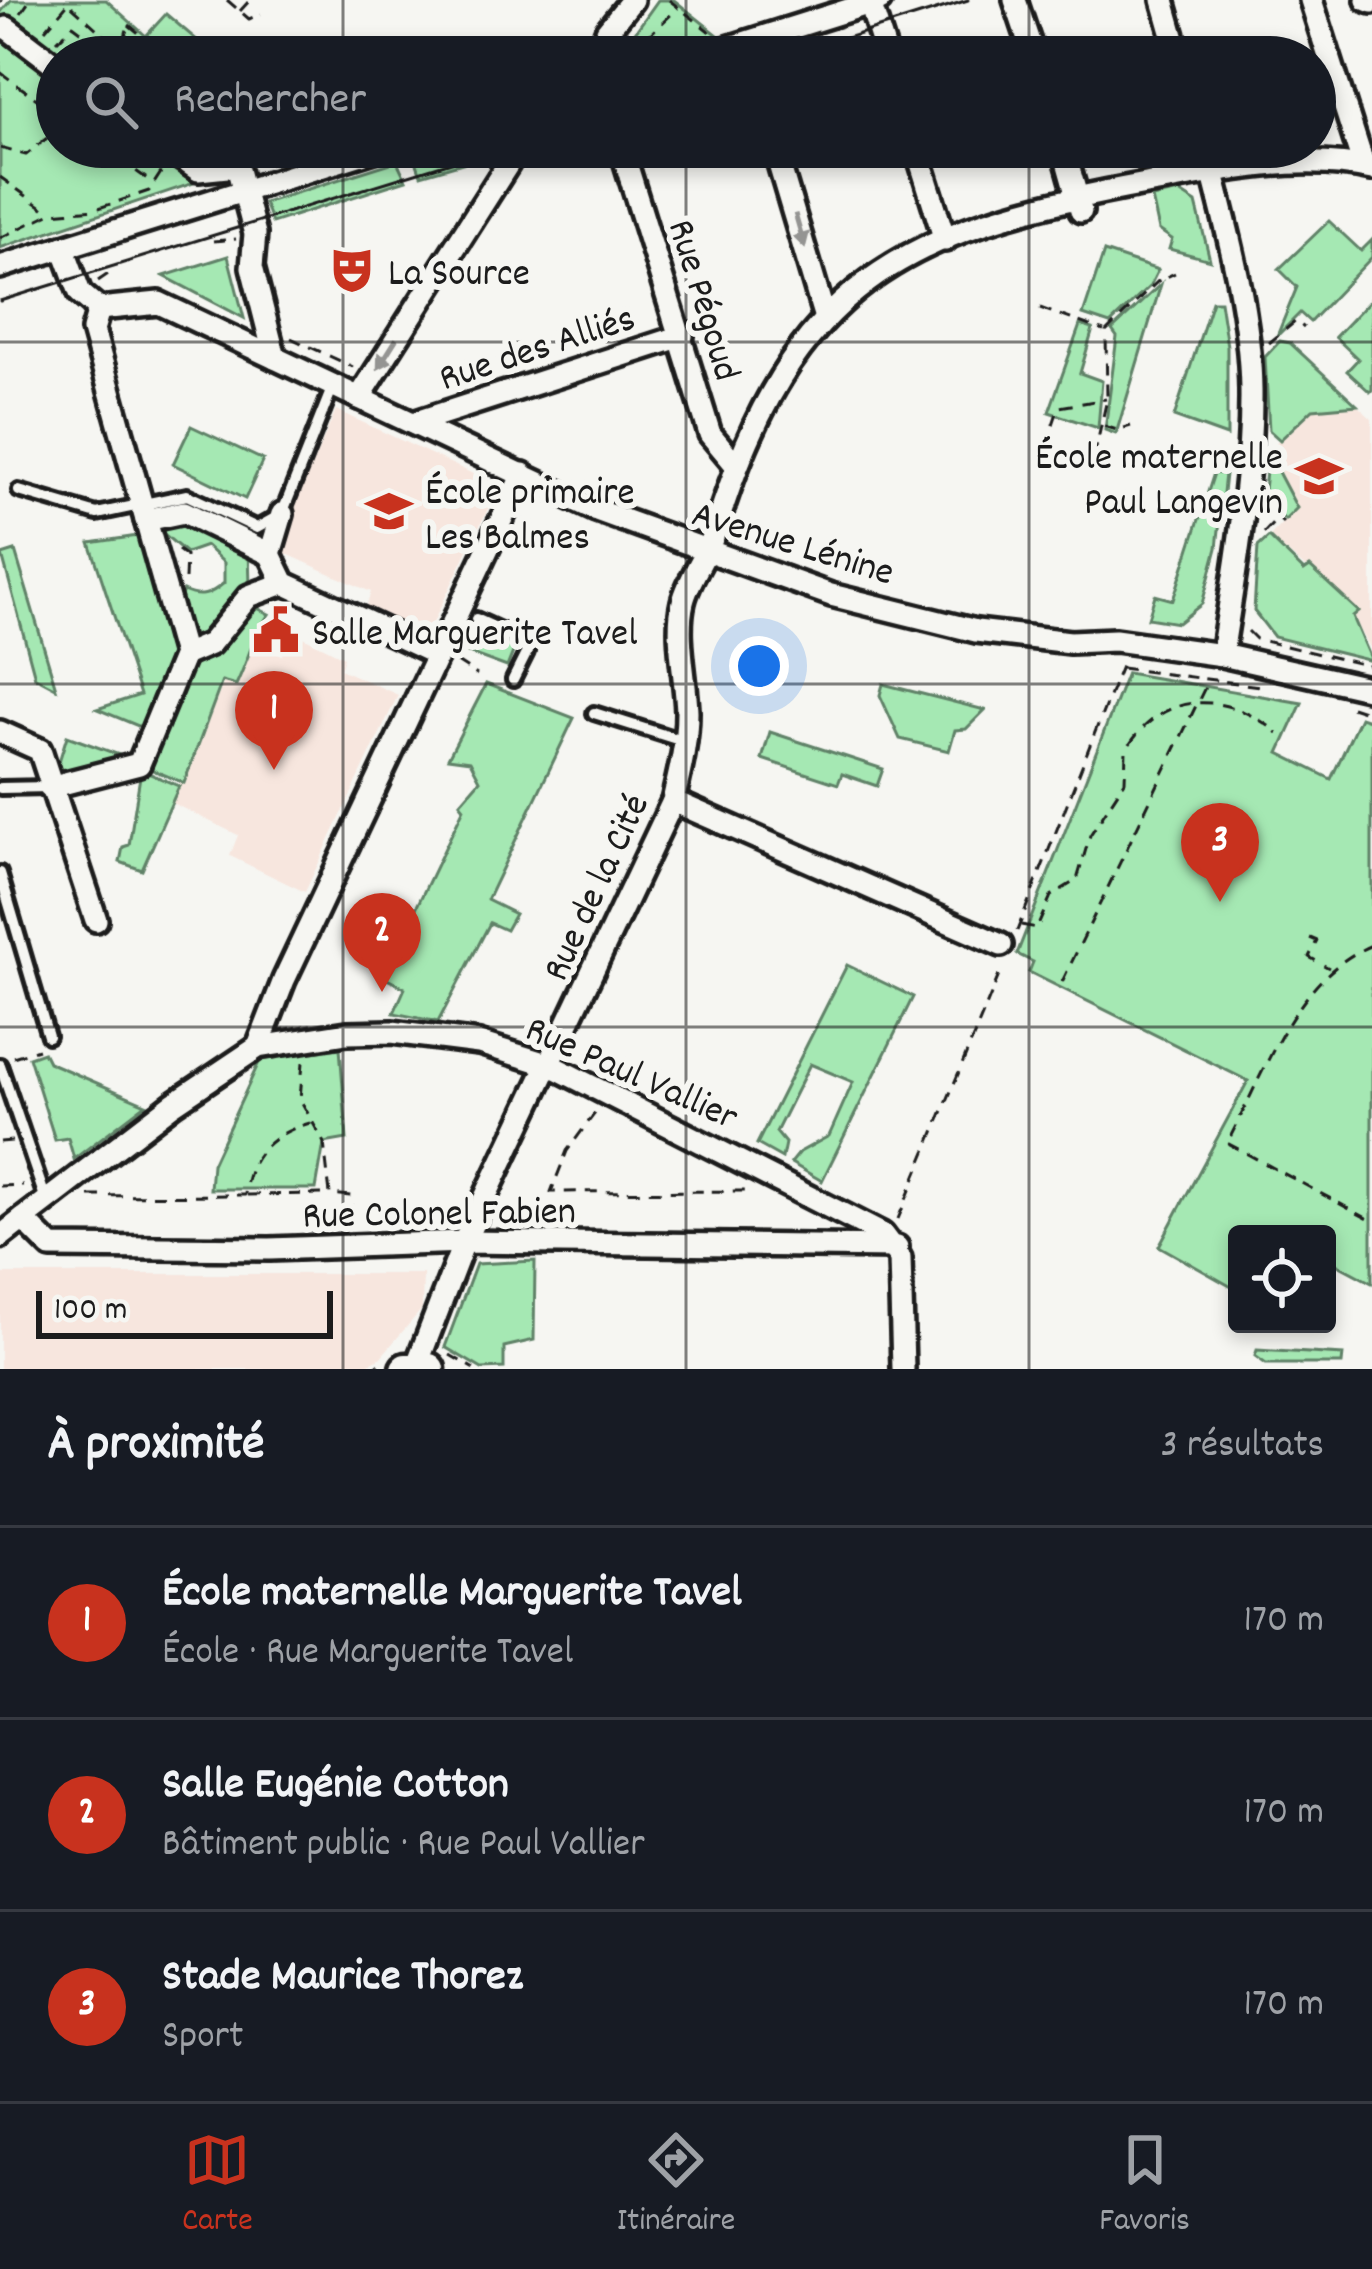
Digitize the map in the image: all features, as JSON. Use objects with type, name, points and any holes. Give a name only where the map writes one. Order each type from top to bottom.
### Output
[{"type":"street","points":[[605,36],[632,0]]},
{"type":"street","points":[[1015,0],[1027,36]]},
{"type":"street","points":[[1162,0],[1173,36]]},
{"type":"street","points":[[1312,0],[1324,36]]},
{"type":"street","points":[[769,36],[875,2],[882,36]]},
{"type":"street","points":[[8,28],[36,50]]},
{"type":"street","points":[[1336,72],[1368,168]]},
{"type":"street","points":[[238,168],[255,234],[252,267],[275,358]]},
{"type":"street","points":[[0,267],[315,168]]},
{"type":"street","points":[[358,398],[505,168]]},
{"type":"street","name":"Rue Pégoud","points":[[628,168],[710,434],[735,464]]},
{"type":"street","points":[[780,168],[824,315]]},
{"type":"street","points":[[923,168],[945,240]]},
{"type":"street","points":[[1069,168],[1080,204]]},
{"type":"street","points":[[1211,168],[1233,254],[1251,388],[1243,516],[1222,655]]},
{"type":"street","name":"Rue de la Cité","points":[[414,1364],[464,1242],[673,801],[686,742],[683,604],[708,553],[735,464],[787,362],[824,315],[875,272],[945,240],[1212,172],[1368,168]]},
{"type":"street","points":[[50,787],[139,764],[184,655],[93,330],[99,309],[80,293],[63,247]]},
{"type":"street","name":"Avenue Lénine","points":[[99,309],[115,311],[154,301],[596,510],[831,595],[942,618],[976,631],[1070,642],[1115,640],[1222,655],[1372,689]]},
{"type":"street","name":"Rue des Alliés","points":[[413,423],[682,335]]},
{"type":"street","points":[[259,1047],[284,980],[523,474]]},
{"type":"street","points":[[146,512],[184,512],[270,554],[284,583],[438,655]]},
{"type":"street","points":[[270,554],[283,514]]},
{"type":"street","points":[[184,655],[210,644],[249,596],[284,583]]},
{"type":"street","points":[[0,732],[40,750],[96,920]]},
{"type":"street","points":[[673,801],[1000,945]]},
{"type":"street","name":"Rue Paul Vallier","points":[[23,1220],[173,1104],[259,1047],[347,1033],[392,1033],[479,1043],[550,1065],[782,1178],[894,1244]]},
{"type":"street","points":[[0,1237],[23,1220]]},
{"type":"street","name":"Rue Colonel Fabien","points":[[23,1220],[51,1247],[894,1244]]},
{"type":"street","points":[[894,1244],[903,1369]]},
{"type":"lane","points":[[19,491],[97,514],[146,512],[187,494],[257,528],[283,514],[333,386]]},
{"type":"lane","points":[[476,619],[524,640],[527,652],[513,680]]},
{"type":"lane","points":[[594,713],[686,742]]},
{"type":"lane","points":[[0,788],[50,787]]},
{"type":"lane","points":[[0,873],[49,1041]]},
{"type":"lane","points":[[0,1063],[52,1199]]},
{"type":"path","points":[[227,0],[249,19],[261,14]]},
{"type":"path","points":[[240,11],[250,0]]},
{"type":"path","points":[[669,0],[719,36]]},
{"type":"path","points":[[53,36],[68,1],[105,36]]},
{"type":"path","points":[[648,36],[678,8]]},
{"type":"path","points":[[125,36],[129,23],[143,36]]},
{"type":"path","points":[[61,36],[70,26],[89,36]]},
{"type":"path","points":[[87,34],[94,26]]},
{"type":"path","points":[[0,72],[36,99]]},
{"type":"path","points":[[0,148],[26,154],[36,146]]},
{"type":"path","points":[[132,168],[152,182]]},
{"type":"path","points":[[0,238],[51,213],[121,202],[149,191],[159,168]]},
{"type":"path","points":[[0,177],[51,213]]},
{"type":"path","points":[[91,284],[111,272]]},
{"type":"path","points":[[1094,457],[1107,399],[1106,332],[1158,281],[1175,273]]},
{"type":"path","points":[[1040,308],[1106,332]]},
{"type":"path","points":[[1262,346],[1296,321],[1304,328]]},
{"type":"path","points":[[268,327],[364,373],[370,366],[377,370]]},
{"type":"path","points":[[1046,446],[1059,407],[1107,399]]},
{"type":"path","points":[[1103,425],[1118,430],[1131,426]]},
{"type":"path","points":[[1254,543],[1280,520],[1259,500],[1257,518]]},
{"type":"path","points":[[1245,621],[1256,639],[1372,666]]},
{"type":"path","points":[[438,655],[477,675]]},
{"type":"path","points":[[1120,668],[1276,690]]},
{"type":"path","points":[[1062,982],[1209,680]]},
{"type":"path","points":[[1019,924],[1037,928],[1052,896],[1077,880],[1090,835],[1121,790],[1132,740],[1167,707],[1199,703],[1256,716],[1278,733]]},
{"type":"path","points":[[1336,703],[1372,714]]},
{"type":"path","points":[[1310,938],[1317,941],[1309,957],[1330,968]]},
{"type":"path","points":[[1372,945],[1330,968],[1295,1016],[1227,1143],[1372,1221]]},
{"type":"path","points":[[0,1063],[49,1041]]},
{"type":"path","points":[[303,1052],[299,1099],[324,1143],[330,1194]]},
{"type":"path","points":[[601,1100],[583,1135],[567,1151],[550,1192],[760,1191]]},
{"type":"path","points":[[245,1195],[249,1169],[265,1145],[287,1130],[310,1123]]},
{"type":"path","points":[[0,1186],[22,1186]]},
{"type":"path","points":[[52,1199],[351,1196],[351,1247]]},
{"type":"path","points":[[373,1369],[414,1364],[474,1369]]},
{"type":"shaded area","name":"École maternelle Paul Langevin","points":[[1290,343],[1372,419],[1372,651],[1353,617],[1358,612],[1269,537],[1285,520],[1263,499],[1268,453],[1279,440],[1269,430]]},
{"type":"shaded area","name":"École primaire Les Balmes","points":[[336,410],[499,486],[427,635],[366,606],[371,592],[276,549]]},
{"type":"shaded area","points":[[293,632],[344,657],[340,669],[398,695],[305,892],[230,856],[238,835],[172,803],[244,635],[282,655]]},
{"type":"shaded area","points":[[0,1274],[423,1274],[422,1309],[380,1358],[358,1369],[0,1369]]},
{"type":"green space","points":[[11,0],[106,0],[146,36],[36,36],[36,168],[238,168],[0,248],[0,13]]},
{"type":"green space","points":[[658,0],[674,0],[718,35],[715,36],[632,36]]},
{"type":"green space","points":[[166,14],[192,36],[146,36]]},
{"type":"green space","points":[[375,168],[400,168],[406,180],[272,223],[264,203]]},
{"type":"green space","points":[[418,168],[445,168],[421,175]]},
{"type":"green space","points":[[1179,192],[1196,203],[1210,260],[1169,249],[1172,239],[1159,230],[1152,198]]},
{"type":"green space","points":[[1329,221],[1361,251],[1372,240],[1372,257],[1310,322],[1300,313],[1277,336],[1297,287],[1279,269]]},
{"type":"green space","points":[[1104,252],[1158,270],[1150,286],[1110,324],[1083,315]]},
{"type":"green space","points":[[228,256],[244,318],[164,276]]},
{"type":"green space","points":[[1161,284],[1116,434],[1105,430],[1117,337],[1112,330]]},
{"type":"green space","points":[[1372,298],[1370,392],[1347,371],[1358,359],[1335,337]]},
{"type":"green space","points":[[1212,301],[1220,301],[1227,346],[1227,436],[1174,417]]},
{"type":"green space","points":[[1080,325],[1093,329],[1080,373],[1102,381],[1098,428],[1049,412]]},
{"type":"green space","points":[[1280,341],[1290,343],[1357,405],[1313,409],[1280,440],[1269,430],[1265,357]]},
{"type":"green space","points":[[191,426],[263,460],[245,499],[173,464]]},
{"type":"green space","points":[[1268,453],[1297,508],[1285,520],[1263,499]]},
{"type":"green space","points":[[1214,473],[1225,474],[1217,548],[1202,604],[1178,623],[1148,618],[1155,595],[1173,600]]},
{"type":"green space","points":[[182,516],[249,550],[250,587],[210,636],[188,646],[174,611],[183,591],[205,594],[224,583],[224,563],[206,546],[186,553],[158,529]]},
{"type":"green space","points":[[138,536],[171,656],[143,728],[97,709],[140,695],[90,543]]},
{"type":"green space","points":[[1269,537],[1304,571],[1310,567],[1359,612],[1353,617],[1372,661],[1274,637],[1254,611],[1258,547]]},
{"type":"green space","points":[[15,551],[56,688],[35,677],[2,555]]},
{"type":"green space","points":[[247,603],[269,614],[236,685],[222,681],[184,783],[143,766],[189,656]]},
{"type":"green space","points":[[465,625],[515,647],[507,667],[458,646]]},
{"type":"green space","points":[[1127,673],[1302,703],[1279,753],[1331,779],[1360,717],[1372,721],[1372,1283],[1336,1264],[1336,1225],[1228,1225],[1228,1285],[1159,1246],[1248,1081],[1029,972],[1033,962],[1017,954]]},
{"type":"green space","points":[[486,684],[574,718],[487,900],[515,914],[506,930],[490,923],[438,1022],[394,1013],[405,988],[383,977],[464,808],[460,803],[480,780],[470,761],[448,758]]},
{"type":"green space","points":[[883,684],[985,710],[966,729],[955,730],[949,751],[900,739],[880,695]]},
{"type":"green space","points":[[770,732],[883,769],[877,786],[842,774],[838,784],[762,759]]},
{"type":"green space","points":[[67,736],[133,760],[60,779],[56,771]]},
{"type":"green space","points":[[141,770],[179,786],[142,870],[120,862],[123,847],[129,845]]},
{"type":"green space","points":[[847,965],[913,997],[822,1181],[791,1163],[800,1152],[829,1136],[853,1082],[810,1064],[776,1132],[785,1143],[782,1158],[757,1144]]},
{"type":"green space","points":[[340,1048],[347,1139],[324,1143],[316,1189],[210,1189],[212,1164],[260,1060]]},
{"type":"green space","points":[[43,1052],[48,1062],[146,1104],[74,1159],[68,1138],[55,1140],[29,1057]]},
{"type":"green space","points":[[535,1261],[534,1340],[504,1347],[504,1368],[482,1369],[445,1347],[476,1264]]},
{"type":"green space","points":[[1257,1350],[1343,1355],[1342,1364],[1266,1364],[1255,1356]]},
{"type":"tram line","points":[[853,36],[968,0]]},
{"type":"tram line","points":[[0,301],[432,168]]},
{"type":"place","name":"La Source","points":[[352,270]]},
{"type":"place","name":"École maternelle Paul Langevin","points":[[1319,476]]},
{"type":"place","name":"École primaire Les Balmes","points":[[389,511]]},
{"type":"place","name":"Salle Marguerite Tavel","points":[[276,630]]},
{"type":"place","name":"École maternelle Marguerite Tavel","points":[[274,770]]},
{"type":"place","name":"Stade Maurice Thorez","points":[[1220,902]]},
{"type":"place","name":"Salle Eugénie Cotton","points":[[382,992]]}]
